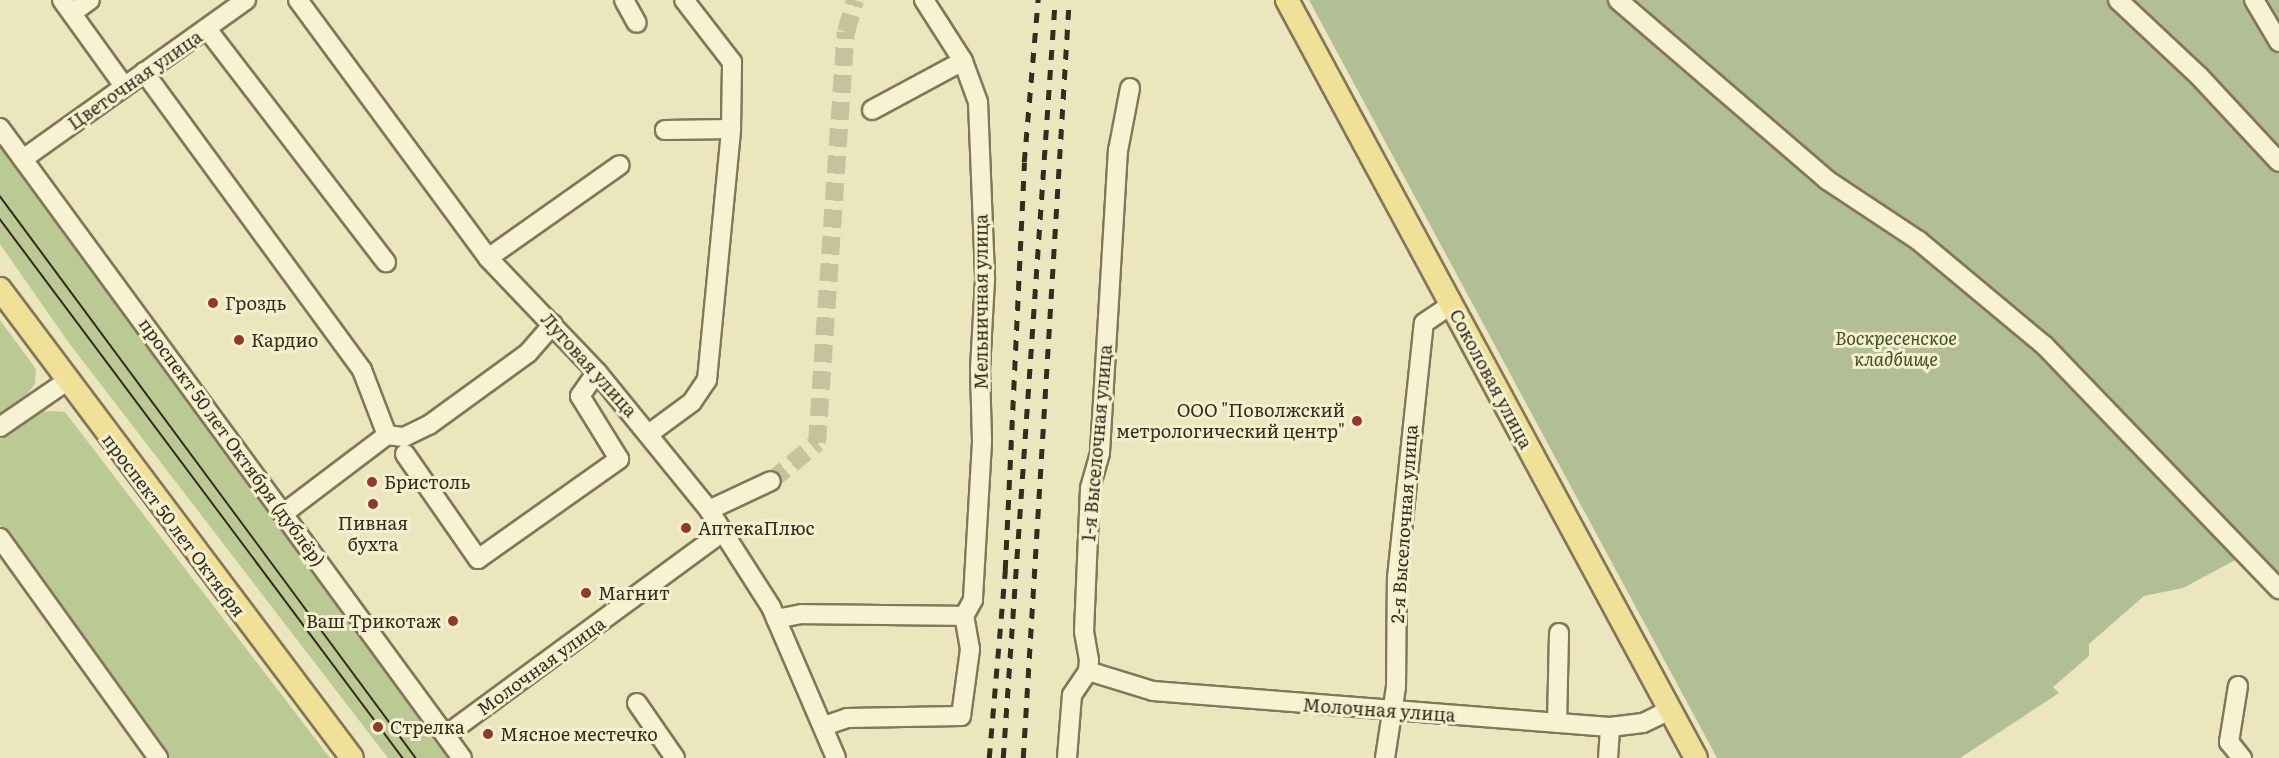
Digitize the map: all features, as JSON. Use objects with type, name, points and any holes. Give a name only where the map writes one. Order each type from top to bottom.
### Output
[{"type":"main road","name":"Соколовая улица","points":[[1287,0],[1696,758]]},
{"type":"main road","name":"проспект 50 лет Октября","points":[[0,289],[352,758]]},
{"type":"street","points":[[90,0],[67,7],[124,86]]},
{"type":"street","name":"Цветочная улица","points":[[23,159],[246,0]]},
{"type":"street","name":"Луговая улица","points":[[297,0],[488,258],[597,372],[650,433],[709,510],[776,619],[836,758]]},
{"type":"street","points":[[624,0],[637,23]]},
{"type":"street","points":[[650,433],[692,402],[707,380],[731,129],[732,62],[684,0]]},
{"type":"street","name":"Мельничная улица","points":[[924,0],[963,61],[978,102],[985,280],[980,369],[982,442],[974,600],[964,616]]},
{"type":"street","points":[[1618,0],[1827,180],[1919,241],[2044,345],[2279,589]]},
{"type":"street","points":[[2118,0],[2199,76],[2279,162]]},
{"type":"street","points":[[2254,0],[2279,42]]},
{"type":"street","points":[[207,29],[386,262]]},
{"type":"street","points":[[872,110],[963,61]]},
{"type":"street","points":[[144,72],[362,370],[387,435]]},
{"type":"street","name":"1-я Выселочная улица","points":[[1088,671],[1084,632],[1090,488],[1100,452],[1118,151],[1130,88]]},
{"type":"street","name":"проспект 50 лет Октября (дублёр)","points":[[0,128],[462,758]]},
{"type":"street","points":[[665,130],[731,129]]},
{"type":"street","points":[[488,258],[620,165]]},
{"type":"street","name":"2-я Выселочная улица","points":[[1385,758],[1392,711],[1397,578],[1424,323],[1451,305]]},
{"type":"street","points":[[284,513],[387,435],[404,437],[429,425],[528,352],[553,324]]},
{"type":"street","points":[[405,454],[478,559],[619,459],[580,396],[597,372]]},
{"type":"street","points":[[0,427],[67,381]]},
{"type":"street","points":[[709,510],[771,481]]},
{"type":"street","name":"Молочная улица","points":[[446,735],[722,532]]},
{"type":"street","points":[[0,538],[158,758]]},
{"type":"street","points":[[776,619],[802,614],[964,616],[970,649],[961,716],[847,718],[824,726]]},
{"type":"street","points":[[1557,723],[1559,633]]},
{"type":"street","points":[[1067,758],[1072,695],[1088,671]]},
{"type":"street","name":"Молочная улица","points":[[1088,671],[1154,692],[1610,727],[1643,723],[1670,710]]},
{"type":"street","points":[[2238,686],[2229,742],[2242,758]]},
{"type":"street","points":[[637,703],[675,758]]},
{"type":"street","points":[[1608,758],[1610,727]]},
{"type":"green space","name":"Воскресенское кладбище","points":[[1309,0],[2279,0],[2279,601],[2239,558],[2183,588],[2144,596],[2089,644],[2089,656],[2053,687],[2059,693],[1960,758],[1717,758]]},
{"type":"green space","points":[[0,144],[279,519],[453,758],[388,758],[69,343],[0,244]]},
{"type":"green space","points":[[0,320],[36,369],[35,384],[25,397],[0,414]]},
{"type":"green space","points":[[39,412],[65,412],[330,758],[168,758],[0,525],[0,439]]},
{"type":"tunnel","points":[[771,481],[817,443],[846,32],[855,0]]},
{"type":"tram line","points":[[0,196],[416,758]]},
{"type":"tram line","points":[[0,219],[403,758]]},
{"type":"railway","points":[[989,758],[1005,570],[1024,162],[1038,0]]},
{"type":"railway","points":[[1003,758],[1055,0]]},
{"type":"railway","points":[[1023,758],[1069,0]]},
{"type":"place","name":"Гроздь","points":[[213,303]]},
{"type":"place","name":"Кардио","points":[[239,340]]},
{"type":"place","name":"ООО \"Поволжский метрологический центр\"","points":[[1357,421]]},
{"type":"place","name":"Бристоль","points":[[372,482]]},
{"type":"place","name":"Пивная бухта","points":[[373,504]]},
{"type":"place","name":"АптекаПлюс","points":[[686,528]]},
{"type":"place","name":"Магнит","points":[[586,593]]},
{"type":"place","name":"Ваш Трикотаж","points":[[453,621]]},
{"type":"place","name":"Стрелка","points":[[378,727]]},
{"type":"place","name":"Мясное местечко","points":[[488,734]]}]
